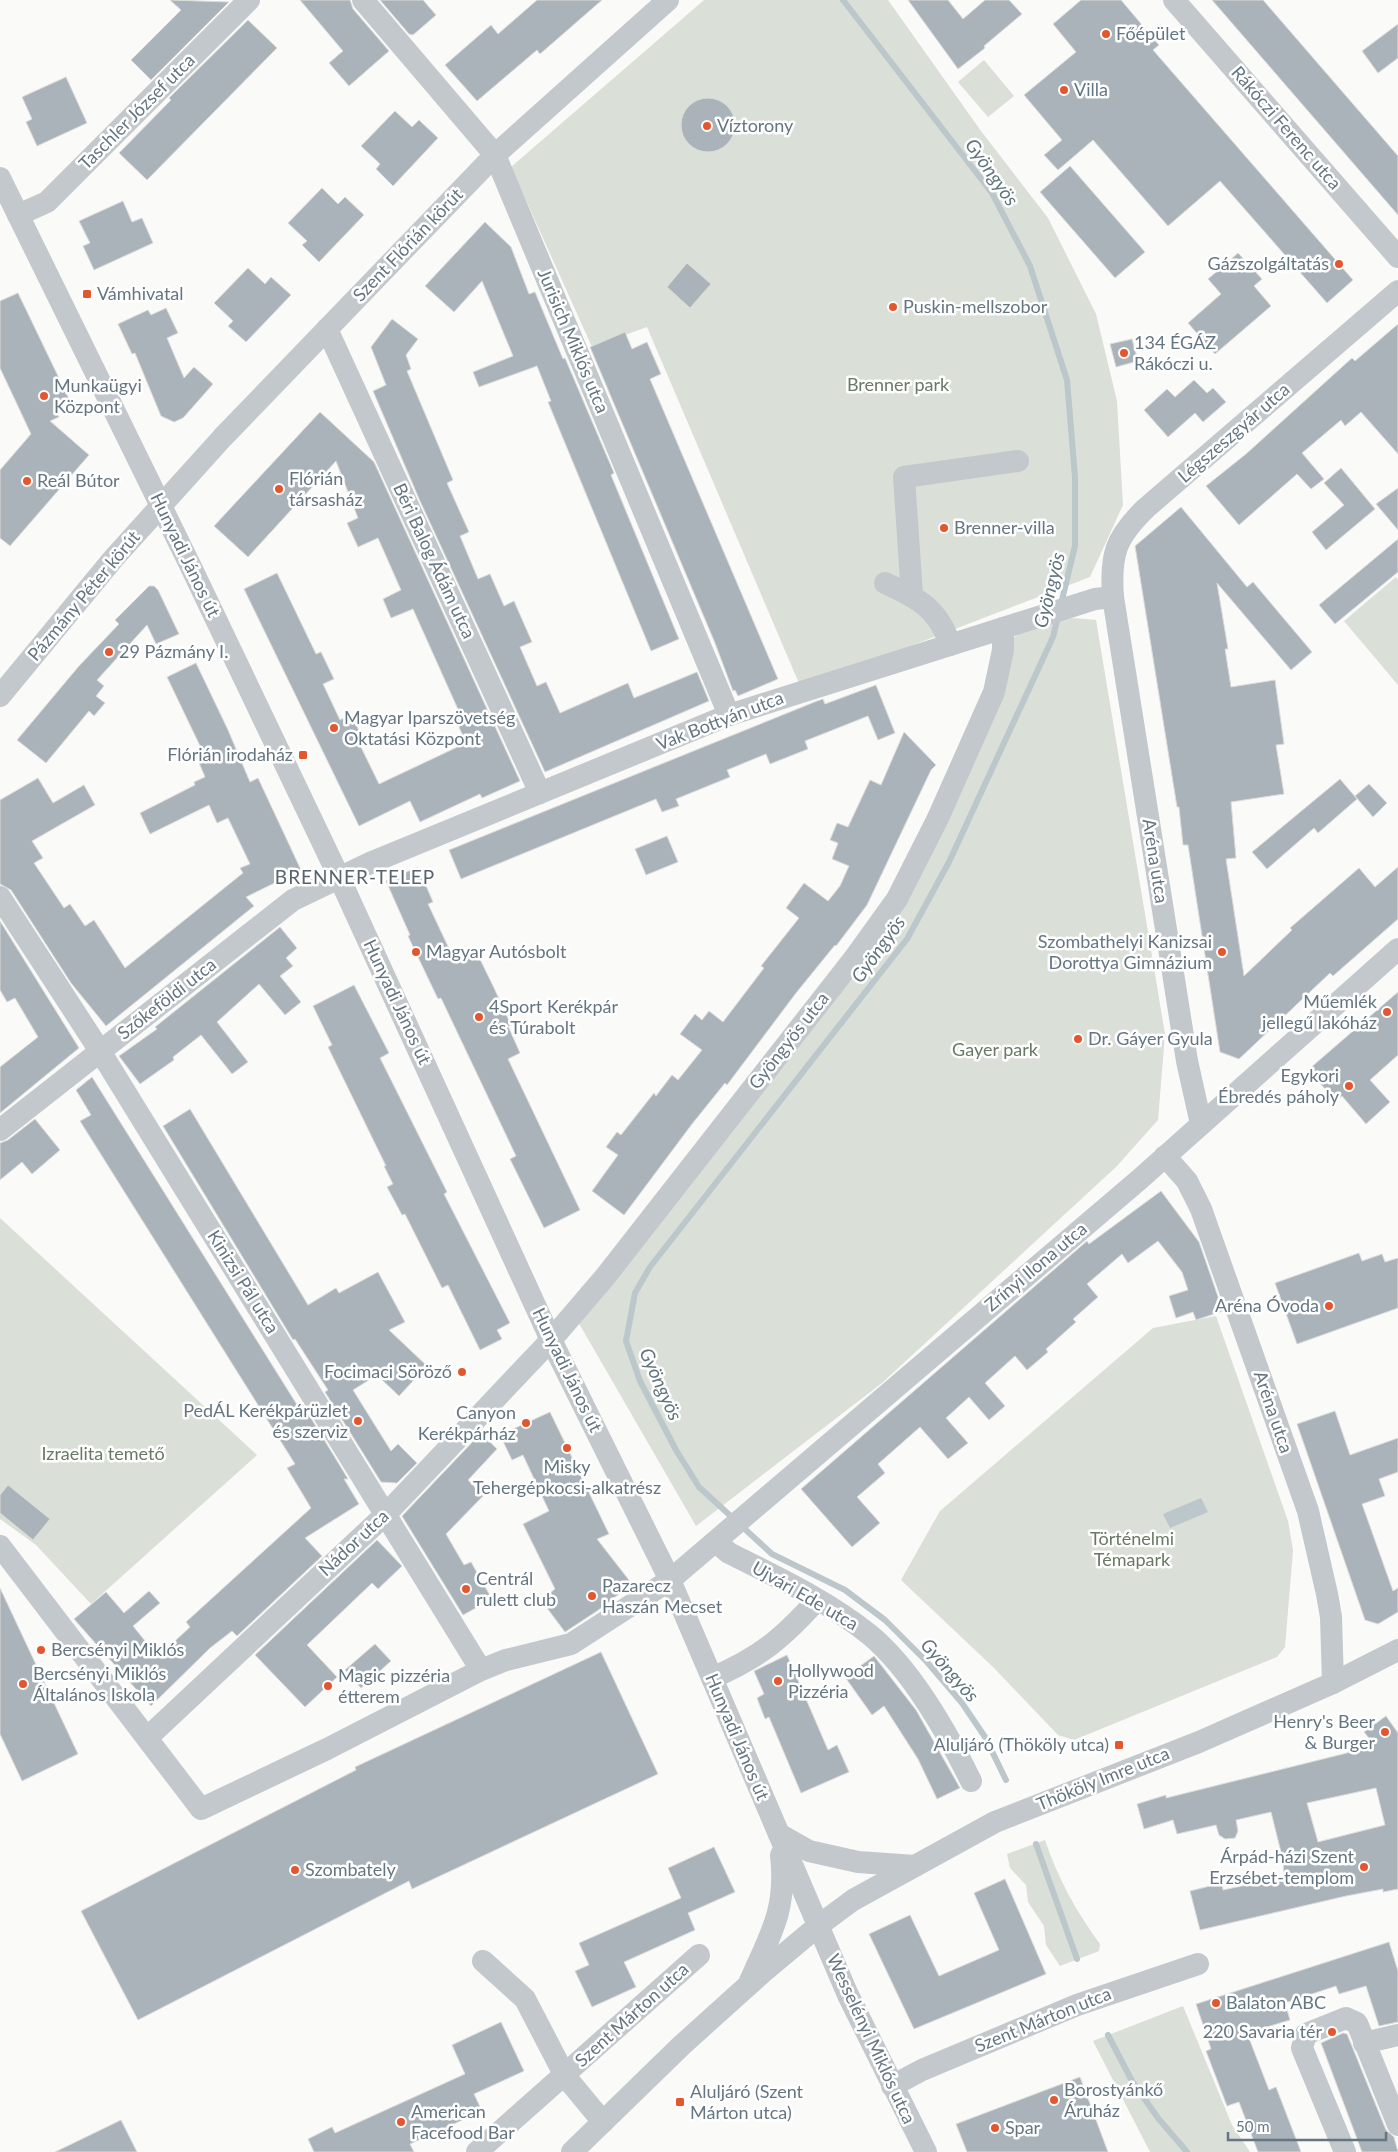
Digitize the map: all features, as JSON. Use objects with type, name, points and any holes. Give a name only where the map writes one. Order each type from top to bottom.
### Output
[{"type":"street","name":"Taschler József utca","points":[[18,215],[47,202],[248,0]]},
{"type":"street","name":"Jurisich Miklós utca","points":[[363,0],[495,155],[729,715]]},
{"type":"street","name":"Szent Flórián körút","points":[[162,506],[216,444],[495,155],[668,0]]},
{"type":"street","name":"Rákóczi Ferenc utca","points":[[1174,0],[1398,256]]},
{"type":"street","name":"Hunyadi János út","points":[[0,178],[162,506],[339,877],[552,1340],[670,1580],[818,1926]]},
{"type":"street","name":"Légszeszgyár utca","points":[[1113,597],[1111,572],[1114,552],[1118,540],[1131,522],[1398,292]]},
{"type":"street","name":"Béri Balog Ádám utca","points":[[327,329],[540,792]]},
{"type":"street","points":[[912,595],[904,477],[1018,461]]},
{"type":"street","name":"Pázmány Péter körút","points":[[3,686],[113,559],[162,506]]},
{"type":"street","points":[[885,583],[912,595],[940,618],[950,645]]},
{"type":"street","name":"Vak Bottyán utca","points":[[339,877],[729,715],[1085,602],[1113,597]]},
{"type":"street","name":"Aréna utca","points":[[1113,597],[1187,1061],[1201,1124]]},
{"type":"street","name":"Gyöngyös utca","points":[[552,1340],[605,1277],[856,956],[897,899],[938,818],[994,692],[1002,650],[1003,628]]},
{"type":"street","name":"Szőkeföldi utca","points":[[0,1130],[293,900],[339,877]]},
{"type":"street","name":"Kinizsi Pál utca","points":[[0,897],[100,1051],[481,1670]]},
{"type":"street","name":"Zrínyi Ilona utca","points":[[147,1738],[201,1809],[327,1749],[481,1670],[506,1660],[571,1644],[670,1580],[720,1538],[1166,1156],[1398,949]]},
{"type":"street","name":"Aréna utca","points":[[1166,1156],[1187,1181],[1201,1209],[1308,1511],[1328,1594],[1331,1617],[1333,1683]]},
{"type":"street","name":"Nádor utca","points":[[147,1738],[386,1514],[552,1340]]},
{"type":"street","name":"Ujvári Ede utca","points":[[720,1538],[729,1553],[817,1600],[869,1635],[893,1658],[948,1738],[971,1781]]},
{"type":"street","points":[[0,1546],[147,1738]]},
{"type":"street","points":[[712,1678],[749,1661],[770,1647],[792,1628],[817,1600]]},
{"type":"street","name":"Thököly Imre utca","points":[[818,1926],[853,1900],[995,1822],[1199,1742],[1333,1683],[1398,1650]]},
{"type":"street","name":"Hunyadi János út","points":[[747,1987],[782,1902],[784,1880],[779,1834]]},
{"type":"street","points":[[779,1834],[809,1851],[858,1862],[916,1866]]},
{"type":"street","points":[[572,2152],[682,2045],[818,1926]]},
{"type":"street","name":"Wesselényi Miklós utca","points":[[818,1926],[848,1995],[926,2152]]},
{"type":"street","name":"Szent Márton utca","points":[[477,2152],[565,2076],[699,1955]]},
{"type":"street","name":"Szent Márton utca","points":[[483,1961],[525,1999],[565,2076],[603,2122]]},
{"type":"street","name":"Szent Márton utca","points":[[892,2086],[922,2070],[1077,2005],[1113,1991],[1198,1964]]},
{"type":"street","points":[[1345,2152],[1302,2048],[1306,2034],[1346,2018],[1357,2023],[1398,2125]]},
{"type":"street","points":[[1364,2043],[1398,2035]]},
{"type":"green space","name":"Brenner park","points":[[704,0],[888,0],[981,131],[1048,218],[1096,314],[1117,401],[1123,505],[1090,577],[801,688],[647,327],[592,347],[511,167]]},
{"type":"green space","points":[[984,60],[1014,96],[988,117],[958,82]]},
{"type":"green space","points":[[1396,577],[1398,580],[1398,685],[1344,621]]},
{"type":"green space","name":"Gayer park","points":[[1050,616],[1096,620],[1165,1034],[1158,1120],[1116,1167],[882,1383],[696,1526],[577,1320],[845,970],[939,816],[1001,645]]},
{"type":"green space","name":"Izraelita temető","points":[[0,1218],[257,1455],[91,1604],[36,1545],[0,1519]]},
{"type":"green space","name":"Történelmi Témapark","points":[[1216,1316],[1288,1521],[1293,1550],[1285,1647],[1277,1657],[1074,1740],[1058,1735],[994,1668],[901,1580],[940,1511],[1153,1328]]},
{"type":"green space","points":[[1045,1840],[1068,1894],[1100,1944],[1099,1951],[1060,1966],[1046,1945],[1044,1926],[1028,1902],[1026,1885],[1010,1868],[1007,1854]]},
{"type":"green space","points":[[1183,2006],[1232,2125],[1250,2152],[1150,2152],[1093,2041]]},
{"type":"shaded area","points":[[1201,1498],[1208,1512],[1170,1528],[1163,1514]]},
{"type":"building","points":[[170,0],[229,2],[151,80],[131,60],[181,10]]},
{"type":"building","points":[[300,0],[350,0],[353,9],[389,51],[349,86],[329,63],[343,51]]},
{"type":"building","points":[[380,0],[423,0],[436,15],[413,35],[409,34]]},
{"type":"building","points":[[537,0],[602,0],[540,54],[537,50],[477,101],[445,65],[491,25],[498,34]]},
{"type":"building","points":[[908,0],[948,0],[963,19],[985,0],[1009,0],[1022,14],[984,46],[985,48],[958,69]]},
{"type":"building","points":[[1081,0],[1121,0],[1159,45],[1153,50],[1353,280],[1327,303],[1220,181],[1168,226],[1093,140],[1058,170],[1044,155],[1062,140],[1024,95],[1076,52],[1053,24]]},
{"type":"building","points":[[1212,0],[1263,0],[1398,156],[1398,215]]},
{"type":"building","points":[[248,20],[277,48],[147,180],[119,153],[171,100],[169,98]]},
{"type":"building","points":[[1398,24],[1398,58],[1378,73],[1362,51]]},
{"type":"building","points":[[66,77],[87,123],[37,146],[26,122],[32,119],[22,97]]},
{"type":"building","name":"Víztorony","points":[[708,98],[718,100],[727,106],[733,115],[735,125],[733,135],[727,144],[718,150],[708,152],[698,150],[689,144],[683,135],[681,125],[683,115],[689,106],[698,100]]},
{"type":"building","points":[[395,111],[412,127],[419,120],[438,138],[393,186],[376,169],[380,164],[361,146]]},
{"type":"building","points":[[1070,166],[1145,252],[1115,278],[1040,192]]},
{"type":"building","points":[[322,188],[338,204],[345,197],[364,215],[319,262],[302,245],[307,241],[288,223]]},
{"type":"building","points":[[123,201],[132,222],[142,218],[153,243],[94,270],[83,246],[90,243],[79,221]]},
{"type":"building","points":[[485,222],[511,247],[529,294],[535,292],[614,473],[611,475],[679,639],[651,651],[548,402],[551,401],[537,366],[479,387],[473,372],[513,356],[482,281],[454,312],[425,286]]},
{"type":"building","points":[[1238,253],[1262,279],[1254,286],[1271,306],[1215,354],[1188,323],[1221,294],[1208,279]]},
{"type":"building","points":[[687,263],[711,284],[690,308],[667,287]]},
{"type":"building","points":[[248,268],[265,284],[271,277],[291,295],[246,342],[228,326],[233,321],[214,303]]},
{"type":"building","points":[[18,293],[70,401],[55,408],[59,417],[50,421],[89,455],[10,546],[0,538],[0,470],[31,434],[0,368],[0,301]]},
{"type":"building","points":[[166,308],[178,333],[167,338],[184,378],[194,367],[213,384],[183,418],[174,422],[161,416],[135,353],[132,354],[118,324],[148,310],[151,315]]},
{"type":"building","points":[[392,319],[418,339],[406,355],[411,369],[407,371],[453,480],[447,483],[469,532],[460,536],[478,579],[490,574],[504,606],[514,601],[532,642],[520,647],[537,686],[546,682],[560,713],[628,683],[634,698],[697,672],[709,701],[545,772],[420,501],[373,391],[386,385],[371,347]]},
{"type":"building","points":[[1398,324],[1398,454],[1361,412],[1345,426],[1341,420],[1302,453],[1324,479],[1311,489],[1297,474],[1239,525],[1206,486],[1246,454],[1352,358],[1355,361]]},
{"type":"building","points":[[625,332],[632,349],[647,342],[661,374],[650,379],[778,679],[738,696],[735,690],[733,691],[715,643],[590,347]]},
{"type":"building","name":"134 ÉGÁZ Rákóczi u.","points":[[1132,339],[1138,361],[1116,367],[1110,344]]},
{"type":"building","points":[[1194,380],[1207,393],[1213,388],[1226,402],[1203,422],[1195,413],[1168,437],[1144,410],[1167,389],[1175,397]]},
{"type":"building","points":[[320,412],[374,462],[520,781],[482,798],[480,794],[420,822],[410,801],[359,826],[244,589],[277,573],[316,654],[321,652],[334,679],[323,684],[340,720],[351,714],[362,737],[357,739],[379,784],[466,743],[455,718],[461,716],[413,609],[391,618],[383,599],[401,590],[378,538],[358,547],[347,523],[358,518],[336,461],[248,557],[214,526]]},
{"type":"building","points":[[1341,468],[1375,509],[1326,550],[1312,532],[1344,505],[1324,483]]},
{"type":"building","points":[[1398,488],[1398,530],[1376,504]]},
{"type":"building","points":[[1181,507],[1247,587],[1253,582],[1312,652],[1291,670],[1217,583],[1228,649],[1225,649],[1231,687],[1275,680],[1284,744],[1276,745],[1284,794],[1231,802],[1236,858],[1226,859],[1244,976],[1292,930],[1290,928],[1359,868],[1375,887],[1398,867],[1398,919],[1333,976],[1330,973],[1239,1059],[1220,1052],[1188,845],[1183,845],[1179,807],[1177,807],[1135,546]]},
{"type":"building","points":[[1398,539],[1398,572],[1335,624],[1319,605]]},
{"type":"building","points":[[149,586],[154,586],[158,590],[179,634],[156,644],[147,625],[97,680],[104,686],[96,696],[105,703],[94,716],[89,711],[46,763],[17,740],[79,666],[119,624],[115,620]]},
{"type":"building","points":[[196,663],[250,782],[258,778],[301,870],[246,897],[254,906],[106,1026],[71,983],[11,890],[0,884],[0,800],[38,778],[53,803],[84,785],[95,805],[32,841],[43,858],[34,863],[64,908],[70,904],[85,926],[94,920],[125,968],[243,873],[240,868],[250,864],[228,818],[217,823],[209,805],[150,834],[140,813],[195,785],[194,782],[205,777],[195,753],[202,750],[167,677]]},
{"type":"building","points":[[876,685],[895,733],[878,740],[868,716],[805,741],[808,749],[770,764],[766,754],[727,770],[730,777],[676,799],[679,806],[662,812],[656,799],[461,879],[449,850],[817,701],[823,699],[825,704]]},
{"type":"building","points":[[904,732],[936,765],[931,770],[867,905],[836,946],[796,993],[727,1085],[725,1083],[692,1124],[624,1215],[592,1191],[618,1155],[606,1147],[617,1132],[621,1135],[654,1093],[656,1096],[672,1075],[678,1080],[702,1050],[680,1034],[695,1014],[702,1020],[709,1011],[723,1022],[764,968],[761,966],[799,918],[786,908],[804,883],[828,901],[840,886],[849,866],[832,859],[838,843],[830,840],[837,823],[848,827],[870,780],[881,785]]},
{"type":"building","points":[[1340,779],[1357,799],[1318,833],[1314,828],[1267,869],[1252,852]]},
{"type":"building","points":[[1369,784],[1387,803],[1373,817],[1355,796]]},
{"type":"building","points":[[667,836],[678,862],[646,875],[635,849]]},
{"type":"building","points":[[418,867],[433,902],[428,904],[453,957],[474,947],[494,988],[511,1025],[508,1026],[520,1053],[508,1059],[580,1210],[544,1228],[510,1159],[516,1156],[441,998],[438,999],[408,936],[410,935],[386,881]]},
{"type":"building","points":[[0,921],[79,1048],[0,1113],[0,1067],[38,1037],[15,998],[7,1002],[0,990]]},
{"type":"building","points":[[280,927],[297,948],[286,958],[293,966],[280,976],[301,1002],[285,1015],[259,984],[217,1022],[248,1062],[232,1074],[201,1035],[173,1057],[174,1060],[140,1084],[119,1056],[157,1029],[155,1027]]},
{"type":"building","points":[[354,985],[389,1053],[380,1058],[447,1192],[444,1194],[510,1323],[497,1330],[502,1339],[480,1350],[448,1285],[442,1288],[405,1214],[402,1215],[387,1187],[393,1184],[384,1166],[386,1166],[328,1047],[332,1045],[313,1006]]},
{"type":"building","name":"Egykori Ébredés páholy","points":[[1398,992],[1398,1055],[1370,1080],[1390,1102],[1366,1124],[1342,1096],[1336,1101],[1308,1070]]},
{"type":"building","points":[[92,1077],[299,1408],[303,1405],[348,1479],[344,1479],[359,1504],[305,1538],[322,1556],[237,1636],[232,1631],[210,1648],[151,1706],[74,1619],[106,1592],[124,1613],[149,1591],[160,1603],[133,1626],[158,1657],[190,1627],[186,1622],[311,1508],[287,1468],[295,1464],[80,1121],[91,1115],[76,1090]]},
{"type":"building","points":[[190,1109],[308,1305],[336,1288],[339,1293],[378,1272],[405,1322],[389,1330],[427,1366],[399,1396],[377,1375],[353,1390],[391,1451],[398,1444],[417,1463],[397,1483],[381,1482],[325,1392],[328,1390],[295,1339],[293,1340],[163,1126]]},
{"type":"building","points":[[35,1119],[60,1150],[32,1174],[22,1162],[0,1180],[0,1143],[8,1140]]},
{"type":"building","points":[[1161,1191],[1199,1242],[1223,1311],[1196,1320],[1193,1312],[1176,1318],[1169,1296],[1188,1290],[1182,1272],[1158,1241],[1128,1263],[1122,1254],[1087,1284],[1098,1297],[1073,1319],[1076,1322],[1046,1349],[1048,1352],[1027,1370],[1015,1356],[985,1383],[1005,1406],[989,1420],[969,1397],[946,1418],[968,1443],[948,1459],[920,1427],[878,1464],[885,1473],[857,1497],[880,1523],[852,1547],[801,1489],[1087,1241],[1089,1244]]},
{"type":"building","name":"Aréna Óvoda","points":[[1359,1253],[1362,1261],[1382,1254],[1385,1262],[1398,1258],[1398,1308],[1297,1344],[1275,1283]]},
{"type":"building","points":[[1335,1411],[1350,1455],[1398,1438],[1398,1472],[1379,1479],[1385,1496],[1362,1504],[1393,1591],[1398,1588],[1398,1612],[1378,1624],[1365,1620],[1297,1424]]},
{"type":"building","points":[[550,1412],[609,1534],[597,1539],[632,1584],[597,1611],[565,1632],[541,1600],[555,1589],[523,1524],[549,1511],[523,1455],[512,1460],[500,1435]]},
{"type":"building","points":[[481,1433],[497,1449],[468,1480],[483,1496],[446,1534],[464,1565],[471,1562],[492,1599],[463,1615],[402,1516]]},
{"type":"building","points":[[8,1485],[50,1519],[33,1540],[0,1513],[0,1495]]},
{"type":"building","points":[[377,1540],[402,1566],[378,1589],[372,1583],[307,1645],[337,1677],[305,1707],[255,1655]]},
{"type":"building","name":"Bercsényi Miklós Általános Iskola","points":[[0,1588],[78,1754],[22,1781],[0,1734]]},
{"type":"building","points":[[375,1644],[391,1661],[361,1688],[345,1670]]},
{"type":"building","points":[[601,1652],[658,1774],[412,1889],[409,1881],[138,2020],[81,1911],[356,1770],[355,1767]]},
{"type":"building","points":[[787,1655],[828,1750],[837,1745],[849,1772],[801,1793],[769,1717],[765,1719],[757,1698],[764,1694],[754,1671]]},
{"type":"building","points":[[874,1656],[916,1710],[960,1788],[937,1799],[918,1759],[884,1706],[872,1715],[845,1677]]},
{"type":"building","points":[[1386,1716],[1398,1733],[1398,1889],[1383,1892],[1383,1889],[1346,1896],[1200,1930],[1190,1891],[1222,1883],[1223,1890],[1284,1877],[1283,1860],[1271,1812],[1236,1820],[1238,1831],[1235,1838],[1225,1839],[1219,1835],[1216,1825],[1177,1834],[1173,1820],[1144,1829],[1137,1804],[1166,1795],[1166,1798],[1351,1752],[1374,1744],[1364,1732]],"holes":[[[1376,1788],[1385,1825],[1318,1842],[1307,1803]]]},
{"type":"building","points":[[714,1847],[735,1892],[688,1913],[695,1930],[624,1962],[636,1987],[592,2007],[575,1971],[589,1965],[579,1943],[681,1898],[668,1868]]},
{"type":"building","points":[[1005,1879],[1046,1974],[914,2029],[869,1934],[910,1915],[939,1976],[999,1950],[974,1893]]},
{"type":"building","points":[[1389,1942],[1398,1971],[1398,2022],[1379,2026],[1366,1986],[1339,1994],[1336,1986],[1285,2003],[1290,2020],[1247,2033],[1269,2090],[1276,2087],[1301,2152],[1258,2152],[1239,2102],[1227,2106],[1206,2051],[1211,2049],[1196,2004]]},
{"type":"building","points":[[501,2022],[524,2071],[474,2094],[482,2111],[410,2144],[414,2152],[314,2152],[308,2139],[332,2127],[335,2133],[465,2074],[452,2045]]},
{"type":"building","points":[[1343,2033],[1347,2034],[1386,2130],[1394,2137],[1398,2152],[1362,2152],[1321,2043]]},
{"type":"building","name":"Borostyánkő Áruház","points":[[1080,2077],[1108,2152],[967,2152],[956,2124]]},
{"type":"building","points":[[121,2120],[137,2152],[55,2152],[86,2137]]},
{"type":"waterway","name":"Gyöngyös","points":[[843,0],[992,193],[1030,266],[1067,380],[1075,477],[1075,546],[1061,604]]},
{"type":"waterway","name":"Gyöngyös","points":[[1006,1780],[985,1737],[962,1703],[927,1662],[885,1620],[845,1590],[772,1554],[699,1487],[676,1450],[640,1381],[626,1341],[635,1293],[650,1267],[907,939],[949,862],[1053,637],[1058,616]]},
{"type":"waterway","name":"Gyöngyös","points":[[1036,1844],[1077,1959]]},
{"type":"waterway","name":"Gyöngyös","points":[[1108,2035],[1132,2081],[1158,2118],[1187,2152]]},
{"type":"place","name":"Főépület","points":[[1106,34]]},
{"type":"place","name":"Villa","points":[[1064,90]]},
{"type":"place","name":"Víztorony","points":[[707,126]]},
{"type":"place","name":"Gázszolgáltatás","points":[[1339,264]]},
{"type":"place","name":"Vámhivatal","points":[[87,294]]},
{"type":"place","name":"Puskin-mellszobor","points":[[893,307]]},
{"type":"place","name":"134 ÉGÁZ Rákóczi u.","points":[[1124,353]]},
{"type":"place","name":"Munkaügyi Központ","points":[[44,396]]},
{"type":"place","name":"Reál Bútor","points":[[27,481]]},
{"type":"place","name":"Flórián társasház","points":[[279,489]]},
{"type":"place","name":"Brenner-villa","points":[[944,528]]},
{"type":"place","name":"29 Pázmány I.","points":[[109,652]]},
{"type":"place","name":"Magyar Iparszövetség Oktatási Központ","points":[[334,728]]},
{"type":"place","name":"Flórián irodaház","points":[[303,755]]},
{"type":"place","name":"Magyar Autósbolt","points":[[416,952]]},
{"type":"place","name":"Szombathelyi Kanizsai Dorottya Gimnázium","points":[[1222,952]]},
{"type":"place","name":"Műemlék jellegű lakóház","points":[[1387,1012]]},
{"type":"place","name":"4Sport Kerékpár és Túrabolt","points":[[479,1017]]},
{"type":"place","name":"Dr. Gáyer Gyula","points":[[1078,1039]]},
{"type":"place","name":"Egykori Ébredés páholy","points":[[1349,1086]]},
{"type":"place","name":"Aréna Óvoda","points":[[1329,1306]]},
{"type":"place","name":"Focimaci Söröző","points":[[462,1372]]},
{"type":"place","name":"PedÁL Kerékpárüzlet és szerviz","points":[[358,1421]]},
{"type":"place","name":"Canyon Kerékpárház","points":[[526,1423]]},
{"type":"place","name":"Misky Tehergépkocsi-alkatrész","points":[[567,1448]]},
{"type":"place","name":"Centrál rulett club","points":[[466,1589]]},
{"type":"place","name":"Pazarecz Haszán Mecset","points":[[592,1596]]},
{"type":"place","name":"Bercsényi Miklós","points":[[41,1650]]},
{"type":"place","name":"Hollywood Pizzéria","points":[[778,1681]]},
{"type":"place","name":"Bercsényi Miklós Általános Iskola","points":[[23,1684]]},
{"type":"place","name":"Magic pizzéria étterem","points":[[328,1686]]},
{"type":"place","name":"Henry's Beer & Burger","points":[[1385,1732]]},
{"type":"place","name":"Aluljáró (Thököly utca)","points":[[1119,1745]]},
{"type":"place","name":"Árpád-házi Szent Erzsébet-templom","points":[[1364,1867]]},
{"type":"place","name":"Szombately","points":[[295,1870]]},
{"type":"place","name":"Balaton ABC","points":[[1216,2003]]},
{"type":"place","name":"220 Savaria tér","points":[[1332,2032]]},
{"type":"place","name":"Borostyánkő Áruház","points":[[1054,2100]]},
{"type":"place","name":"Aluljáró (Szent Márton utca)","points":[[680,2102]]},
{"type":"place","name":"American Facefood Bar","points":[[401,2122]]},
{"type":"place","name":"Spar","points":[[995,2128]]},
{"type":"district","name":"BRENNER-TELEP","points":[[355,877]]}]
